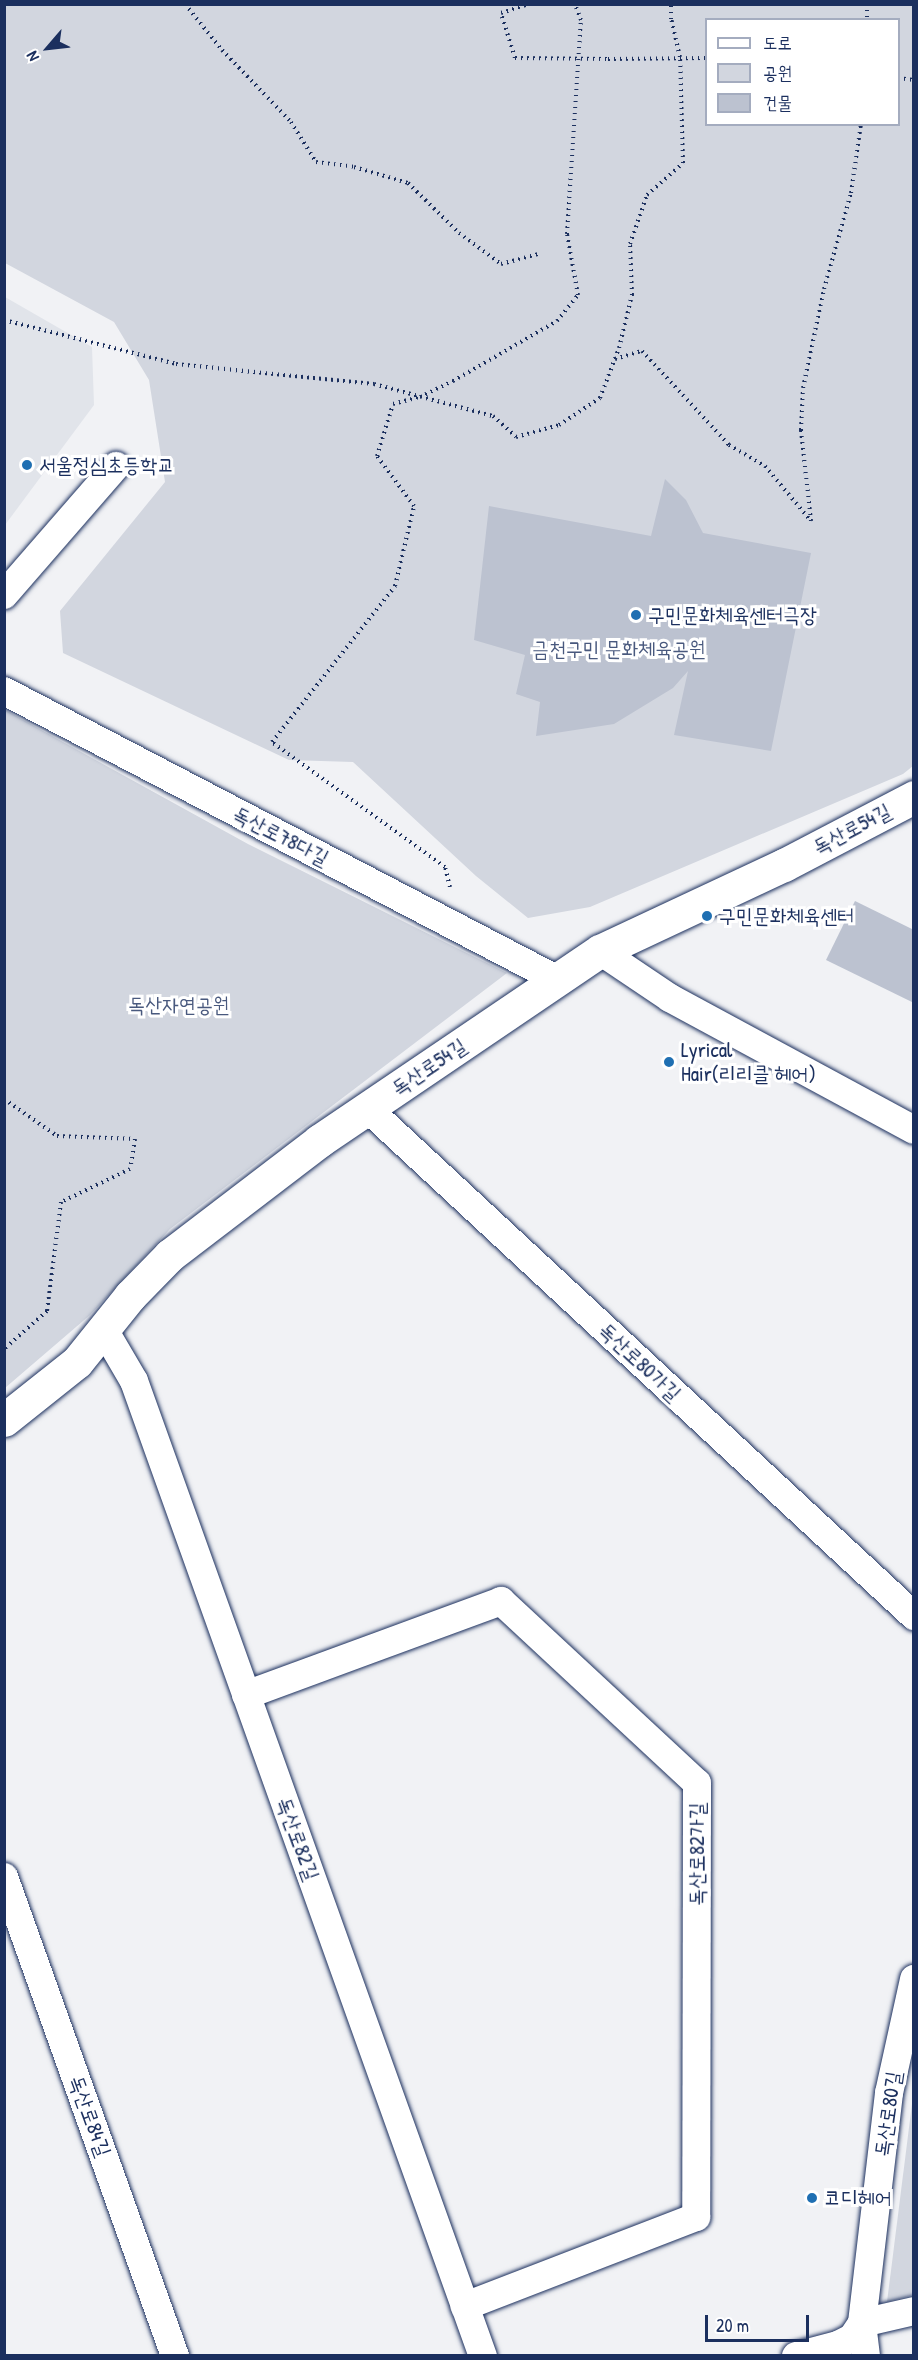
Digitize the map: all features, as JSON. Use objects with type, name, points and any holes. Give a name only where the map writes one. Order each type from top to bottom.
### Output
[{"type":"street","points":[[4,595],[116,466]]},
{"type":"street","name":"독산로78다길","points":[[4,691],[558,980]]},
{"type":"street","name":"독산로54길","points":[[4,1420],[77,1362],[130,1296],[170,1255],[319,1141],[600,951],[784,865],[914,797]]},
{"type":"street","points":[[600,951],[670,998],[914,1130]]},
{"type":"street","name":"독산로80가길","points":[[368,1108],[914,1616]]},
{"type":"street","name":"독산로82길","points":[[103,1328],[134,1381],[483,2355]]},
{"type":"street","name":"독산로82가길","points":[[246,1695],[501,1601],[697,1783],[696,2217],[465,2306]]},
{"type":"street","name":"독산로84길","points":[[4,1878],[175,2355]]},
{"type":"street","name":"독산로80길","points":[[866,2355],[862,2323],[904,2071],[914,1979]]},
{"type":"street","points":[[796,2355],[837,2345],[852,2338],[862,2323],[914,2311]]},
{"type":"path","points":[[185,4],[222,50],[291,122],[316,162],[354,167],[408,183],[459,233],[501,264],[538,254]]},
{"type":"path","points":[[528,4],[501,13],[515,58],[705,58]]},
{"type":"path","points":[[461,929],[445,867],[272,742],[395,586],[414,506],[377,456],[393,404],[420,397],[557,321],[578,295],[567,234],[581,20],[575,4]]},
{"type":"path","points":[[4,320],[176,364],[374,384],[493,416],[516,436],[559,425],[600,398],[615,359],[632,295],[630,244],[647,195],[683,163],[680,57],[670,4]]},
{"type":"path","points":[[615,359],[642,351],[729,445],[765,466],[810,520],[801,430],[803,388],[824,289],[851,193],[861,126]]},
{"type":"path","points":[[4,1099],[57,1136],[135,1139],[130,1170],[61,1202],[47,1311],[4,1349]]},
{"type":"shaded area","name":"서울정심초등학교","points":[[5,297],[92,347],[94,405],[5,525]]},
{"type":"green space","name":"금천구민 문화체육공원","points":[[4,5],[913,5],[913,766],[903,774],[590,907],[528,918],[476,876],[353,762],[289,760],[63,653],[60,611],[165,482],[149,380],[114,322],[5,263]]},
{"type":"green space","name":"독산자연공원","points":[[5,710],[248,844],[507,973],[170,1229],[90,1315],[5,1388]]},
{"type":"green space","points":[[913,2096],[913,2295],[887,2302]]},
{"type":"building","points":[[665,479],[686,500],[703,533],[811,553],[771,751],[674,735],[688,671],[673,688],[614,724],[536,736],[540,702],[516,694],[525,655],[474,640],[489,506],[651,536]]},
{"type":"building","points":[[855,901],[914,930],[914,1003],[826,960]]},
{"type":"place","name":"서울정심초등학교","points":[[27,465]]},
{"type":"place","name":"구민문화체육센터극장","points":[[636,615]]},
{"type":"place","name":"구민문화체육센터","points":[[707,916]]},
{"type":"place","name":"Lyrical Hair(리리클 헤어)","points":[[669,1062]]},
{"type":"place","name":"코디헤어","points":[[812,2198]]}]
